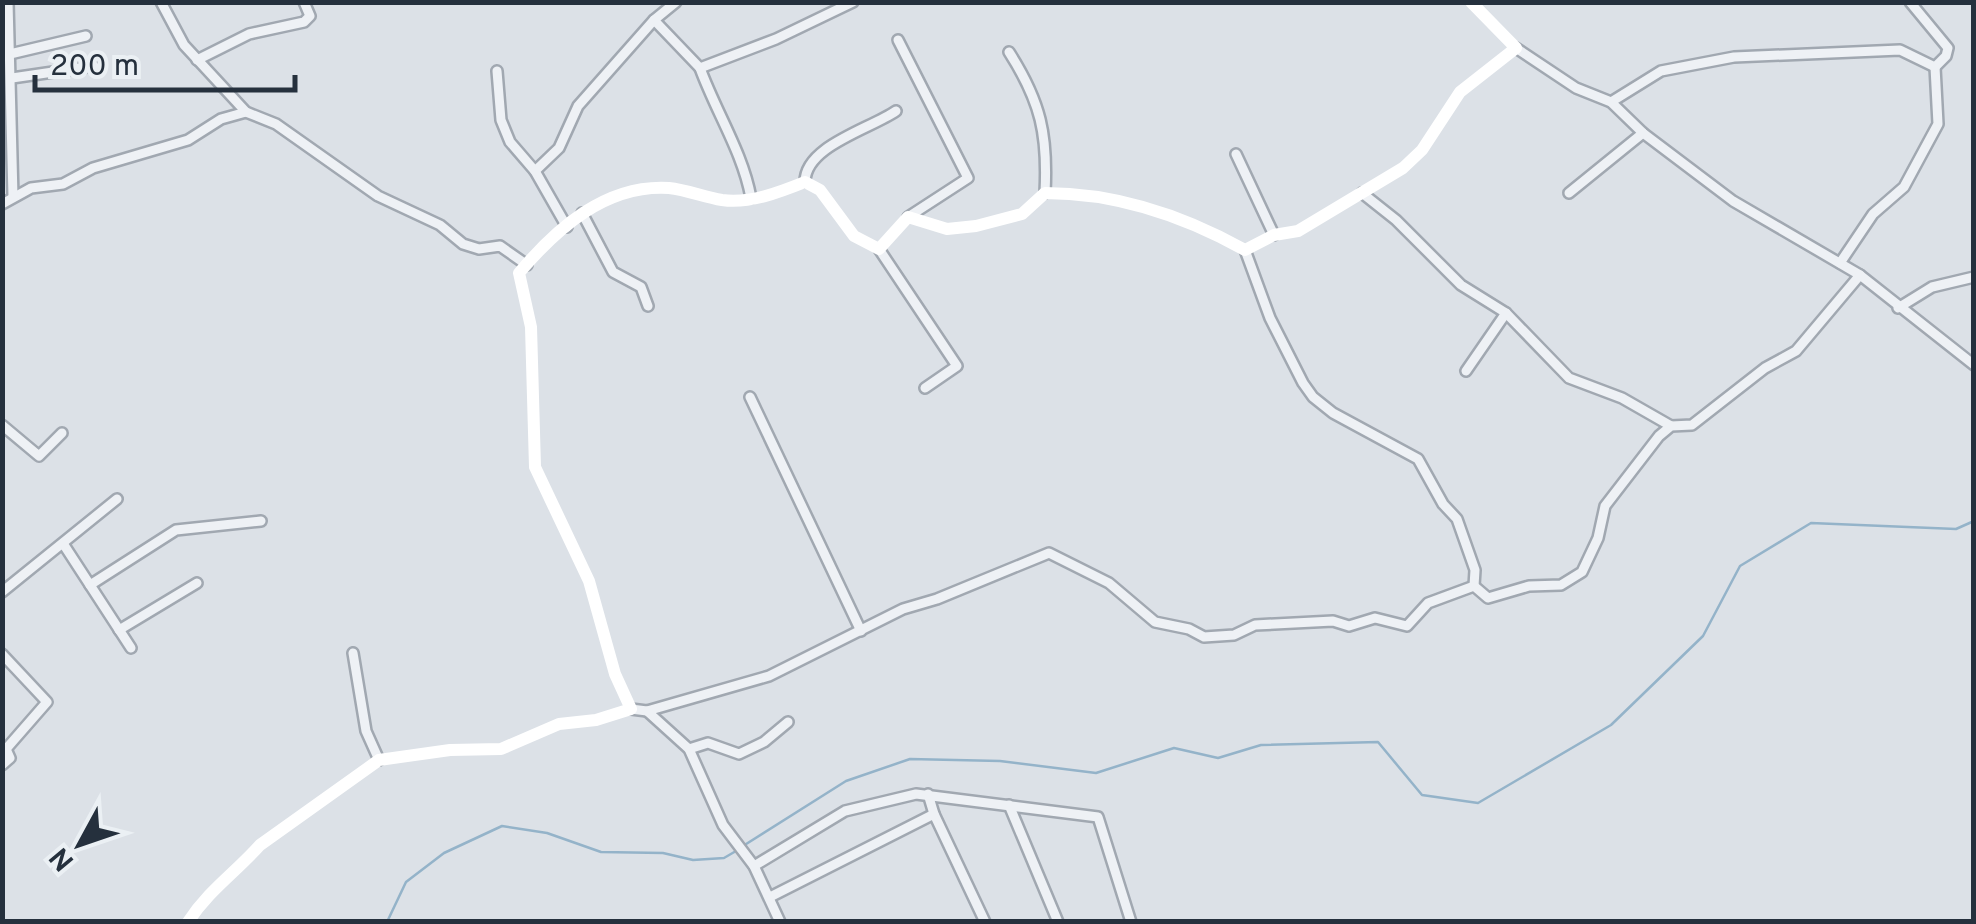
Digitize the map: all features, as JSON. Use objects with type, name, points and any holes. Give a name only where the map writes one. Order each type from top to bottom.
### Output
[{"type":"street","points":[[8,2],[12,197]]},
{"type":"street","points":[[161,2],[184,45],[246,112],[276,124],[378,196],[440,225],[463,244],[479,249],[500,246],[527,265]]},
{"type":"street","points":[[197,60],[250,34],[304,22],[310,16],[304,2]]},
{"type":"street","points":[[535,171],[559,148],[578,106],[654,20],[676,2]]},
{"type":"street","points":[[700,68],[776,39],[853,2]]},
{"type":"street","points":[[1471,2],[1516,48],[1576,88],[1611,102],[1643,133],[1760,220],[1860,276],[1974,365]]},
{"type":"street","points":[[1840,263],[1873,214],[1904,187],[1938,124],[1935,67],[1948,48],[1910,2]]},
{"type":"street","points":[[654,20],[700,68],[721,122],[746,168],[752,198]]},
{"type":"street","points":[[10,54],[86,36]]},
{"type":"street","points":[[879,249],[908,217],[968,178],[898,40]]},
{"type":"street","points":[[1245,250],[1274,236],[1298,231],[1412,161],[1460,92],[1516,48]]},
{"type":"street","points":[[1611,102],[1661,71],[1734,58],[1900,50],[1935,67]]},
{"type":"street","points":[[1009,52],[1040,109],[1047,151],[1046,193]]},
{"type":"street","points":[[12,78],[94,66]]},
{"type":"street","points":[[497,71],[502,120],[510,142],[535,171],[566,227]]},
{"type":"street","points":[[805,182],[808,166],[832,144],[896,111]]},
{"type":"street","points":[[2,204],[31,188],[63,184],[93,168],[188,140],[221,119],[246,112]]},
{"type":"street","points":[[1570,193],[1643,133]]},
{"type":"street","points":[[1236,154],[1274,236]]},
{"type":"street","points":[[632,709],[615,674],[590,581],[534,459],[531,328],[519,278],[527,265],[582,212],[614,195],[664,188],[720,200],[752,198],[776,194],[805,182]]},
{"type":"street","points":[[805,182],[820,190],[854,236],[879,249],[956,366],[926,388]]},
{"type":"street","points":[[1362,192],[1462,285],[1506,313],[1569,378],[1622,398],[1671,426],[1692,425],[1765,368],[1796,351],[1860,276]]},
{"type":"street","points":[[908,217],[947,230],[1022,214],[1046,193],[1085,193],[1129,202],[1206,228],[1245,250],[1270,318],[1313,397],[1333,413],[1418,459],[1456,519],[1476,570],[1474,586],[1484,597],[1493,598],[1529,586],[1561,585],[1582,572],[1598,538],[1605,506],[1671,426]]},
{"type":"street","points":[[582,212],[613,272],[641,287],[648,306]]},
{"type":"street","points":[[1898,308],[1932,287],[1974,277]]},
{"type":"street","points":[[1466,371],[1506,313]]},
{"type":"street","points":[[750,397],[861,631]]},
{"type":"street","points":[[2,425],[40,456],[62,434]]},
{"type":"street","points":[[2,592],[117,500]]},
{"type":"street","points":[[90,585],[176,530],[261,521]]},
{"type":"street","points":[[64,545],[130,648]]},
{"type":"street","points":[[188,922],[221,880],[260,846],[378,760],[450,750],[501,749],[559,724],[596,720],[632,709],[647,711],[769,676],[903,610],[1049,552],[1109,583],[1155,622],[1189,629],[1204,638],[1234,635],[1255,625],[1333,621],[1348,626],[1376,618],[1407,626],[1428,603],[1474,586]]},
{"type":"street","points":[[119,630],[197,583]]},
{"type":"street","points":[[353,653],[366,731],[378,760]]},
{"type":"street","points":[[2,654],[47,702],[4,748],[10,758],[2,765]]},
{"type":"street","points":[[647,711],[689,749],[723,826],[754,866],[780,922]]},
{"type":"street","points":[[689,749],[708,743],[738,754],[764,742],[788,722]]},
{"type":"street","points":[[754,866],[845,810],[928,794],[1098,817],[1131,922]]},
{"type":"street","points":[[928,794],[986,922]]},
{"type":"street","points":[[1009,805],[1058,922]]},
{"type":"street","points":[[770,897],[934,814]]},
{"type":"waterway","points":[[743,846],[846,781],[910,759],[1000,761],[1096,773],[1174,748],[1218,758],[1261,745],[1378,742],[1422,795],[1478,803],[1611,725],[1703,636],[1740,566],[1811,523],[1956,529],[1974,521]]},
{"type":"waterway","points":[[387,922],[406,882],[444,853],[502,826],[547,833],[601,852],[663,853],[693,860],[724,858],[736,851]]}]
